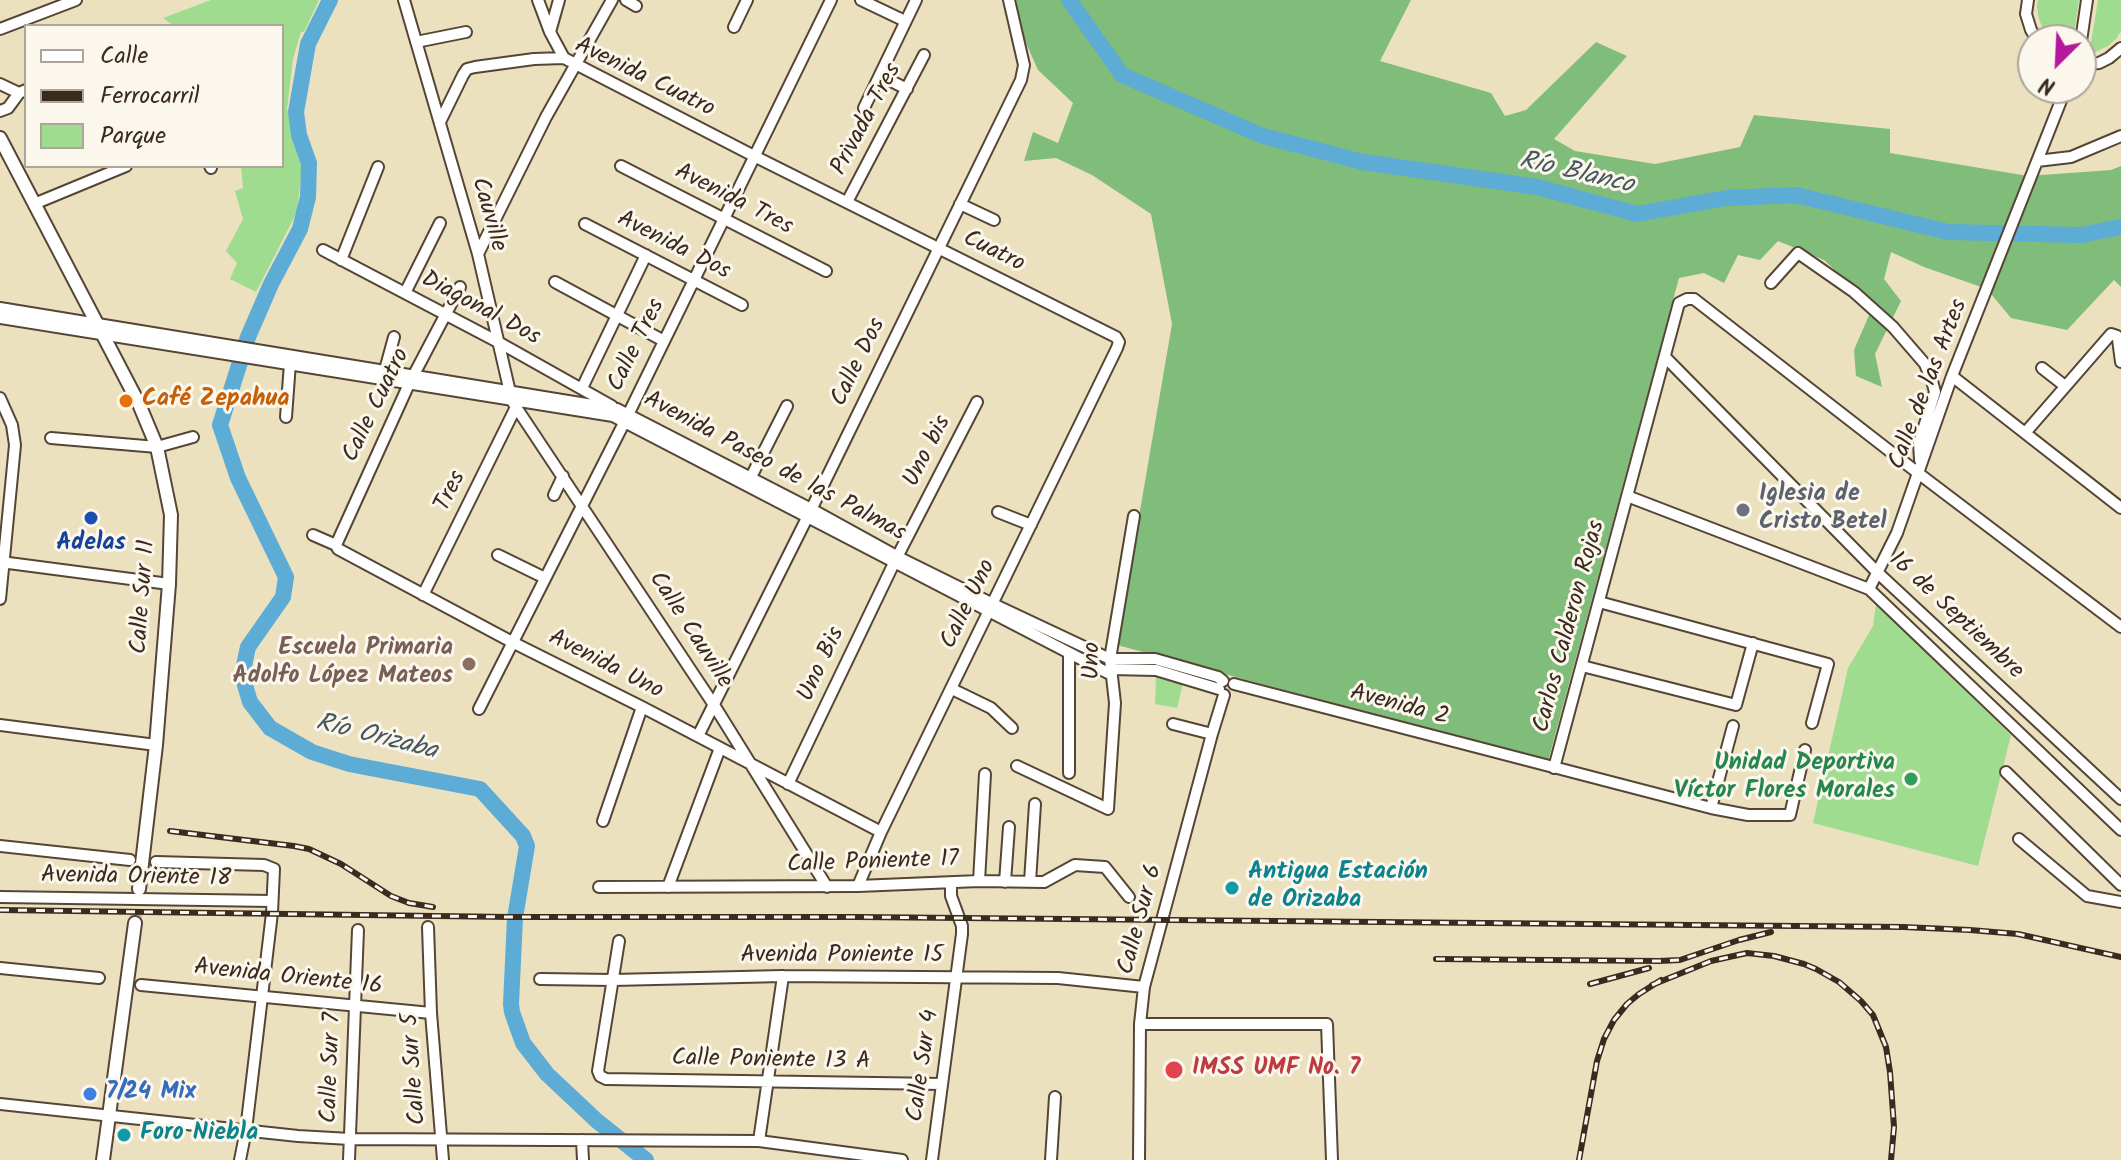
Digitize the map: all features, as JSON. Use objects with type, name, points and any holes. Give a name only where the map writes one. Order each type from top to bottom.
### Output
[{"type":"main road","name":"Calle Sur 11","points":[[0,138],[139,404],[157,447],[171,515],[169,584],[156,745],[139,889]]},
{"type":"main road","points":[[103,1160],[135,923]]},
{"type":"street","points":[[0,29],[76,0]]},
{"type":"street","points":[[404,0],[416,42],[466,32]]},
{"type":"street","points":[[538,0],[564,58]]},
{"type":"street","points":[[550,32],[559,0]]},
{"type":"street","points":[[478,254],[546,117],[612,0]]},
{"type":"street","points":[[734,27],[747,0]]},
{"type":"street","name":"Calle Tres","points":[[479,709],[831,0]]},
{"type":"street","points":[[861,0],[905,21]]},
{"type":"street","points":[[864,108],[916,0]]},
{"type":"street","name":"Calle Dos","points":[[698,736],[1024,72],[1009,0]]},
{"type":"street","points":[[2028,0],[2026,14],[2029,24]]},
{"type":"street","points":[[2083,24],[2087,0]]},
{"type":"street","name":"Cauville","points":[[416,42],[478,254],[512,400]]},
{"type":"street","points":[[2099,63],[2121,48]]},
{"type":"street","name":"Privada Tres","points":[[847,202],[924,55]]},
{"type":"street","name":"Avenida Cuatro","points":[[440,122],[467,69],[564,58],[847,202]]},
{"type":"street","points":[[2099,63],[2121,61]]},
{"type":"street","points":[[881,73],[907,89]]},
{"type":"street","points":[[0,84],[22,91],[8,108],[0,111]]},
{"type":"street","name":"Calle de las Artes","points":[[1869,589],[1897,533],[1952,376],[2060,104]]},
{"type":"street","points":[[2037,161],[2071,157],[2121,136]]},
{"type":"street","name":"Avenida Tres","points":[[621,166],[826,271]]},
{"type":"street","points":[[341,260],[378,167]]},
{"type":"street","points":[[34,204],[121,168]]},
{"type":"street","name":"Cuatro","points":[[847,202],[1116,337],[1119,342]]},
{"type":"street","points":[[960,204],[994,220]]},
{"type":"street","points":[[405,293],[440,223]]},
{"type":"street","name":"Avenida Dos","points":[[585,224],[742,305]]},
{"type":"street","name":"Diagonal Dos","points":[[323,250],[500,343],[623,414]]},
{"type":"street","points":[[1771,283],[1798,253],[1854,292],[1893,327],[1925,364],[1935,392],[1919,443],[1919,469],[2121,627]]},
{"type":"street","points":[[582,388],[646,255]]},
{"type":"street","points":[[555,282],[664,341]]},
{"type":"street","name":"Calle Cuatro","points":[[336,545],[336,539],[412,379],[460,287]]},
{"type":"street","name":"Carlos Calderon Rojas","points":[[1554,768],[1679,303],[1694,299],[1919,469]]},
{"type":"street","name":"Avenida Paseo de las Palmas","points":[[0,308],[98,328],[385,370],[412,379]]},
{"type":"street","name":"Avenida Paseo de las Palmas","points":[[0,318],[98,328]]},
{"type":"street","points":[[2025,433],[2109,335],[2114,334],[2118,339],[2121,362]]},
{"type":"street","points":[[385,370],[394,337]]},
{"type":"street","name":"Calle Uno","points":[[858,886],[881,832],[1119,342]]},
{"type":"street","name":"Avenida Paseo de las Palmas","points":[[262,354],[290,363],[412,379],[512,400],[613,416],[623,414],[751,477],[896,560],[1111,664],[1155,659],[1218,677],[1225,688]]},
{"type":"street","name":"16 de Septiembre","points":[[1665,357],[1878,573],[2121,799]]},
{"type":"street","points":[[286,417],[290,363]]},
{"type":"street","points":[[2042,368],[2065,386]]},
{"type":"street","points":[[1952,376],[2121,508]]},
{"type":"street","points":[[0,398],[12,425],[15,445],[0,599]]},
{"type":"street","name":"Calle Cauville","points":[[512,400],[753,765],[827,887]]},
{"type":"street","name":"Tres","points":[[423,595],[512,400]]},
{"type":"street","name":"Uno bis","points":[[896,560],[977,402]]},
{"type":"street","points":[[751,477],[787,406]]},
{"type":"street","name":"Avenida Paseo de las Palmas","points":[[623,414],[810,512]]},
{"type":"street","points":[[970,417],[982,422]]},
{"type":"street","points":[[51,438],[157,447],[193,437]]},
{"type":"street","points":[[554,495],[563,476]]},
{"type":"street","points":[[1627,496],[1869,589],[2121,830]]},
{"type":"street","points":[[998,512],[1031,525]]},
{"type":"street","name":"Uno","points":[[1017,766],[1108,809],[1115,703],[1111,664],[1134,516]]},
{"type":"street","name":"Avenida Uno","points":[[313,535],[512,642],[881,832]]},
{"type":"street","points":[[498,555],[545,578]]},
{"type":"street","name":"Uno Bis","points":[[788,784],[896,560]]},
{"type":"street","points":[[2,562],[169,584]]},
{"type":"street","points":[[1599,602],[1828,664],[1812,723]]},
{"type":"street","name":"Avenida Paseo de las Palmas","points":[[991,608],[1108,673],[1111,664]]},
{"type":"street","points":[[1582,666],[1736,705],[1753,643]]},
{"type":"street","points":[[1069,653],[1069,773]]},
{"type":"street","name":"Calle Sur 6","points":[[1139,1160],[1140,1024],[1144,987],[1225,688]]},
{"type":"street","name":"Avenida 2","points":[[1225,688],[1748,815],[1790,815],[1805,750]]},
{"type":"street","points":[[952,689],[991,708],[1012,728]]},
{"type":"street","points":[[603,821],[642,707]]},
{"type":"street","points":[[1173,724],[1212,734]]},
{"type":"street","points":[[0,725],[156,745]]},
{"type":"street","points":[[1711,808],[1733,726]]},
{"type":"street","points":[[668,887],[720,748]]},
{"type":"street","points":[[2006,772],[2121,885]]},
{"type":"street","points":[[979,881],[985,774]]},
{"type":"street","points":[[1030,882],[1035,804]]},
{"type":"street","points":[[1005,882],[1009,827]]},
{"type":"street","points":[[2019,839],[2087,896],[2121,902]]},
{"type":"street","points":[[0,846],[130,860]]},
{"type":"street","points":[[156,862],[264,865],[274,869],[262,998],[240,1160]]},
{"type":"street","name":"Calle Poniente 17","points":[[599,887],[827,887],[979,881],[1044,882],[1075,865],[1105,867],[1129,897]]},
{"type":"street","name":"Calle Sur 4","points":[[932,1160],[962,926],[951,896],[951,883]]},
{"type":"street","name":"Avenida Oriente 18","points":[[0,897],[272,904]]},
{"type":"street","name":"Calle Sur 5","points":[[428,927],[431,1013],[443,1160]]},
{"type":"street","name":"Calle Sur 7","points":[[349,1160],[358,930]]},
{"type":"street","points":[[613,980],[619,941]]},
{"type":"street","points":[[0,968],[99,978]]},
{"type":"street","points":[[759,1141],[783,976]]},
{"type":"street","name":"Avenida Poniente 15","points":[[540,979],[783,976],[1058,978],[1144,987]]},
{"type":"street","name":"Calle Poniente 13 A","points":[[613,980],[598,1071],[606,1079],[942,1084]]},
{"type":"street","name":"Avenida Oriente 16","points":[[141,985],[431,1013]]},
{"type":"street","points":[[1140,1024],[1327,1024],[1332,1160]]},
{"type":"street","points":[[1051,1160],[1055,1097]]},
{"type":"street","points":[[0,1104],[350,1139],[759,1141],[902,1160]]},
{"type":"street","points":[[582,1140],[583,1160]]},
{"type":"green space","points":[[211,0],[319,0],[304,32],[301,32],[293,59],[287,109],[303,159],[297,212],[256,292],[230,279],[237,263],[226,251],[243,219],[235,191],[243,188],[241,168],[284,168],[284,24],[171,24],[163,18]]},
{"type":"green space","points":[[1016,0],[1411,0],[1380,61],[1491,93],[1505,116],[1526,110],[1596,42],[1627,56],[1554,139],[1575,151],[1655,164],[1740,147],[1754,115],[1890,129],[1890,153],[2028,176],[2111,170],[2121,166],[2121,287],[2114,280],[2067,330],[2011,318],[1987,289],[1891,252],[1884,279],[1901,301],[1875,354],[1882,387],[1856,376],[1854,350],[1873,306],[1824,260],[1778,241],[1760,260],[1738,255],[1724,283],[1704,273],[1679,278],[1548,761],[1117,645],[1172,324],[1151,214],[1092,175],[1056,158],[1024,161],[1033,132],[1058,143],[1073,103],[1038,70],[1021,32]]},
{"type":"green space","points":[[2038,0],[2079,0],[2075,24],[2041,24]]},
{"type":"green space","points":[[2098,0],[2121,0],[2121,31],[2108,46],[2097,51],[2097,24],[2094,24]]},
{"type":"green space","name":"Unidad Deportiva Víctor Flores Morales","points":[[1876,604],[2011,735],[1978,866],[1813,823],[1848,668],[1873,626]]},
{"type":"green space","points":[[1156,677],[1183,683],[1177,708],[1155,704]]},
{"type":"waterway","name":"Río Orizaba","points":[[330,0],[308,44],[296,112],[299,135],[309,163],[308,197],[300,229],[248,337],[220,425],[238,478],[286,577],[283,597],[248,647],[242,675],[250,702],[270,728],[312,752],[349,764],[480,789],[523,836],[527,846],[515,918],[511,1004],[523,1043],[547,1074],[597,1121],[646,1160]]},
{"type":"waterway","name":"Río Blanco","points":[[1069,0],[1122,75],[1263,136],[1363,162],[1537,187],[1637,214],[1726,198],[1796,195],[1948,232],[2081,235],[2121,227]]},
{"type":"tunnel","points":[[135,923],[139,889]]},
{"type":"railway","points":[[170,831],[309,849],[341,864],[391,896],[433,907]]},
{"type":"railway","points":[[0,910],[509,917],[857,917],[1903,927],[2018,934],[2121,957]]},
{"type":"railway","points":[[1436,959],[1680,960],[1771,932]]},
{"type":"railway","points":[[1652,985],[1711,961],[1747,953],[1804,964],[1839,982],[1873,1015],[1886,1047],[1894,1127],[1891,1160]]},
{"type":"railway","points":[[1590,984],[1649,968]]},
{"type":"railway","points":[[1579,1160],[1597,1061],[1604,1039],[1627,1004],[1661,980]]},
{"type":"place","name":"Café Zepahua","points":[[126,401]]},
{"type":"place","name":"Iglesia de Cristo Betel","points":[[1743,510]]},
{"type":"place","name":"Adelas","points":[[91,518]]},
{"type":"place","name":"Escuela Primaria Adolfo López Mateos","points":[[469,664]]},
{"type":"place","name":"Unidad Deportiva Víctor Flores Morales","points":[[1911,779]]},
{"type":"place","name":"Antigua Estación de Orizaba","points":[[1232,888]]},
{"type":"place","name":"IMSS UMF No. 7","points":[[1174,1070]]},
{"type":"place","name":"7/24 Mix","points":[[90,1094]]},
{"type":"place","name":"Foro Niebla","points":[[124,1135]]}]
